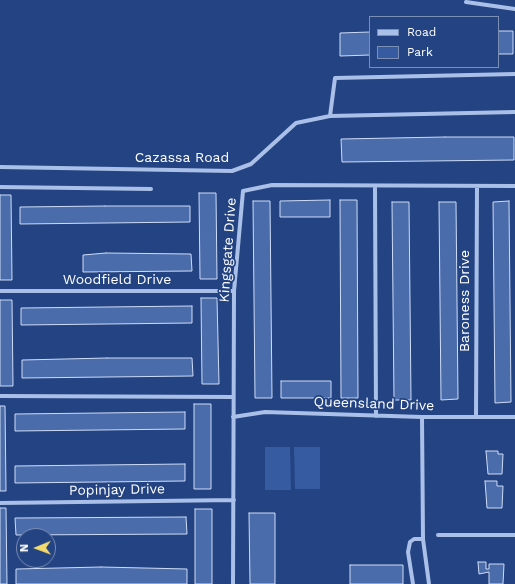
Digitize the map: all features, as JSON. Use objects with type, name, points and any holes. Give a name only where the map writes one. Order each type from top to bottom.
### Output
[{"type":"street","points":[[466,2],[515,9]]},
{"type":"street","points":[[330,116],[335,78],[515,74]]},
{"type":"street","name":"Cazassa Road","points":[[0,167],[232,171],[251,164],[296,123],[330,116],[515,112]]},
{"type":"street","name":"Kingsgate Drive","points":[[233,584],[234,292],[243,191],[272,185],[515,186]]},
{"type":"street","points":[[375,186],[376,416]]},
{"type":"street","name":"Baroness Drive","points":[[476,416],[477,186]]},
{"type":"street","points":[[0,187],[151,189]]},
{"type":"street","name":"Woodfield Drive","points":[[0,291],[234,292]]},
{"type":"street","points":[[0,396],[233,397]]},
{"type":"street","name":"Queensland Drive","points":[[233,417],[264,412],[422,417],[515,416]]},
{"type":"street","points":[[422,417],[423,539],[429,584]]},
{"type":"street","name":"Popinjay Drive","points":[[0,503],[234,500]]},
{"type":"street","points":[[438,535],[515,535]]},
{"type":"street","points":[[413,584],[408,552],[410,542],[414,539],[423,539]]},
{"type":"green space","points":[[265,447],[290,447],[291,490],[265,490]]},
{"type":"green space","points":[[294,447],[320,447],[320,489],[295,489]]},
{"type":"building","points":[[499,31],[513,31],[513,54],[499,54]]},
{"type":"building","points":[[369,32],[369,55],[340,56],[340,33]]},
{"type":"building","points":[[514,137],[514,160],[342,162],[341,139]]},
{"type":"building","points":[[199,193],[216,193],[217,279],[200,279]]},
{"type":"building","points":[[0,195],[11,195],[12,280],[0,280]]},
{"type":"building","points":[[330,200],[330,217],[280,217],[280,201]]},
{"type":"building","points":[[340,200],[357,200],[358,398],[341,398]]},
{"type":"building","points":[[253,201],[270,201],[272,398],[255,398]]},
{"type":"building","points":[[509,201],[511,402],[495,403],[493,202]]},
{"type":"building","points":[[392,202],[409,202],[411,400],[394,400]]},
{"type":"building","points":[[439,202],[456,202],[458,399],[441,400]]},
{"type":"building","points":[[190,206],[190,222],[20,224],[20,207]]},
{"type":"building","points":[[106,253],[191,254],[192,271],[83,272],[83,255]]},
{"type":"building","points":[[201,298],[217,298],[219,384],[202,384]]},
{"type":"building","points":[[0,300],[12,300],[13,386],[0,386]]},
{"type":"building","points":[[192,306],[192,323],[21,325],[21,308]]},
{"type":"building","points":[[192,358],[193,376],[22,378],[22,360]]},
{"type":"building","points":[[281,381],[331,381],[331,398],[281,398]]},
{"type":"building","points":[[194,404],[211,404],[211,489],[194,489]]},
{"type":"building","points":[[0,406],[5,406],[6,491],[0,491]]},
{"type":"building","points":[[185,412],[185,429],[15,431],[15,414]]},
{"type":"building","points":[[486,451],[498,451],[498,454],[503,454],[502,474],[488,474]]},
{"type":"building","points":[[185,464],[185,481],[15,483],[15,466]]},
{"type":"building","points":[[485,481],[497,481],[497,486],[503,486],[502,508],[487,508]]},
{"type":"building","points":[[0,508],[6,508],[7,584],[0,584]]},
{"type":"building","points":[[195,509],[212,509],[212,584],[195,584]]},
{"type":"building","points":[[249,513],[275,513],[275,584],[250,584]]},
{"type":"building","points":[[186,517],[187,534],[56,535],[56,528],[16,528],[16,535],[15,518]]},
{"type":"building","points":[[478,562],[486,562],[486,569],[489,569],[489,564],[504,564],[503,584],[489,584],[489,572],[479,574]]},
{"type":"building","points":[[350,565],[403,565],[403,584],[350,584]]},
{"type":"building","points":[[101,567],[187,569],[187,584],[16,584],[16,569]]}]
